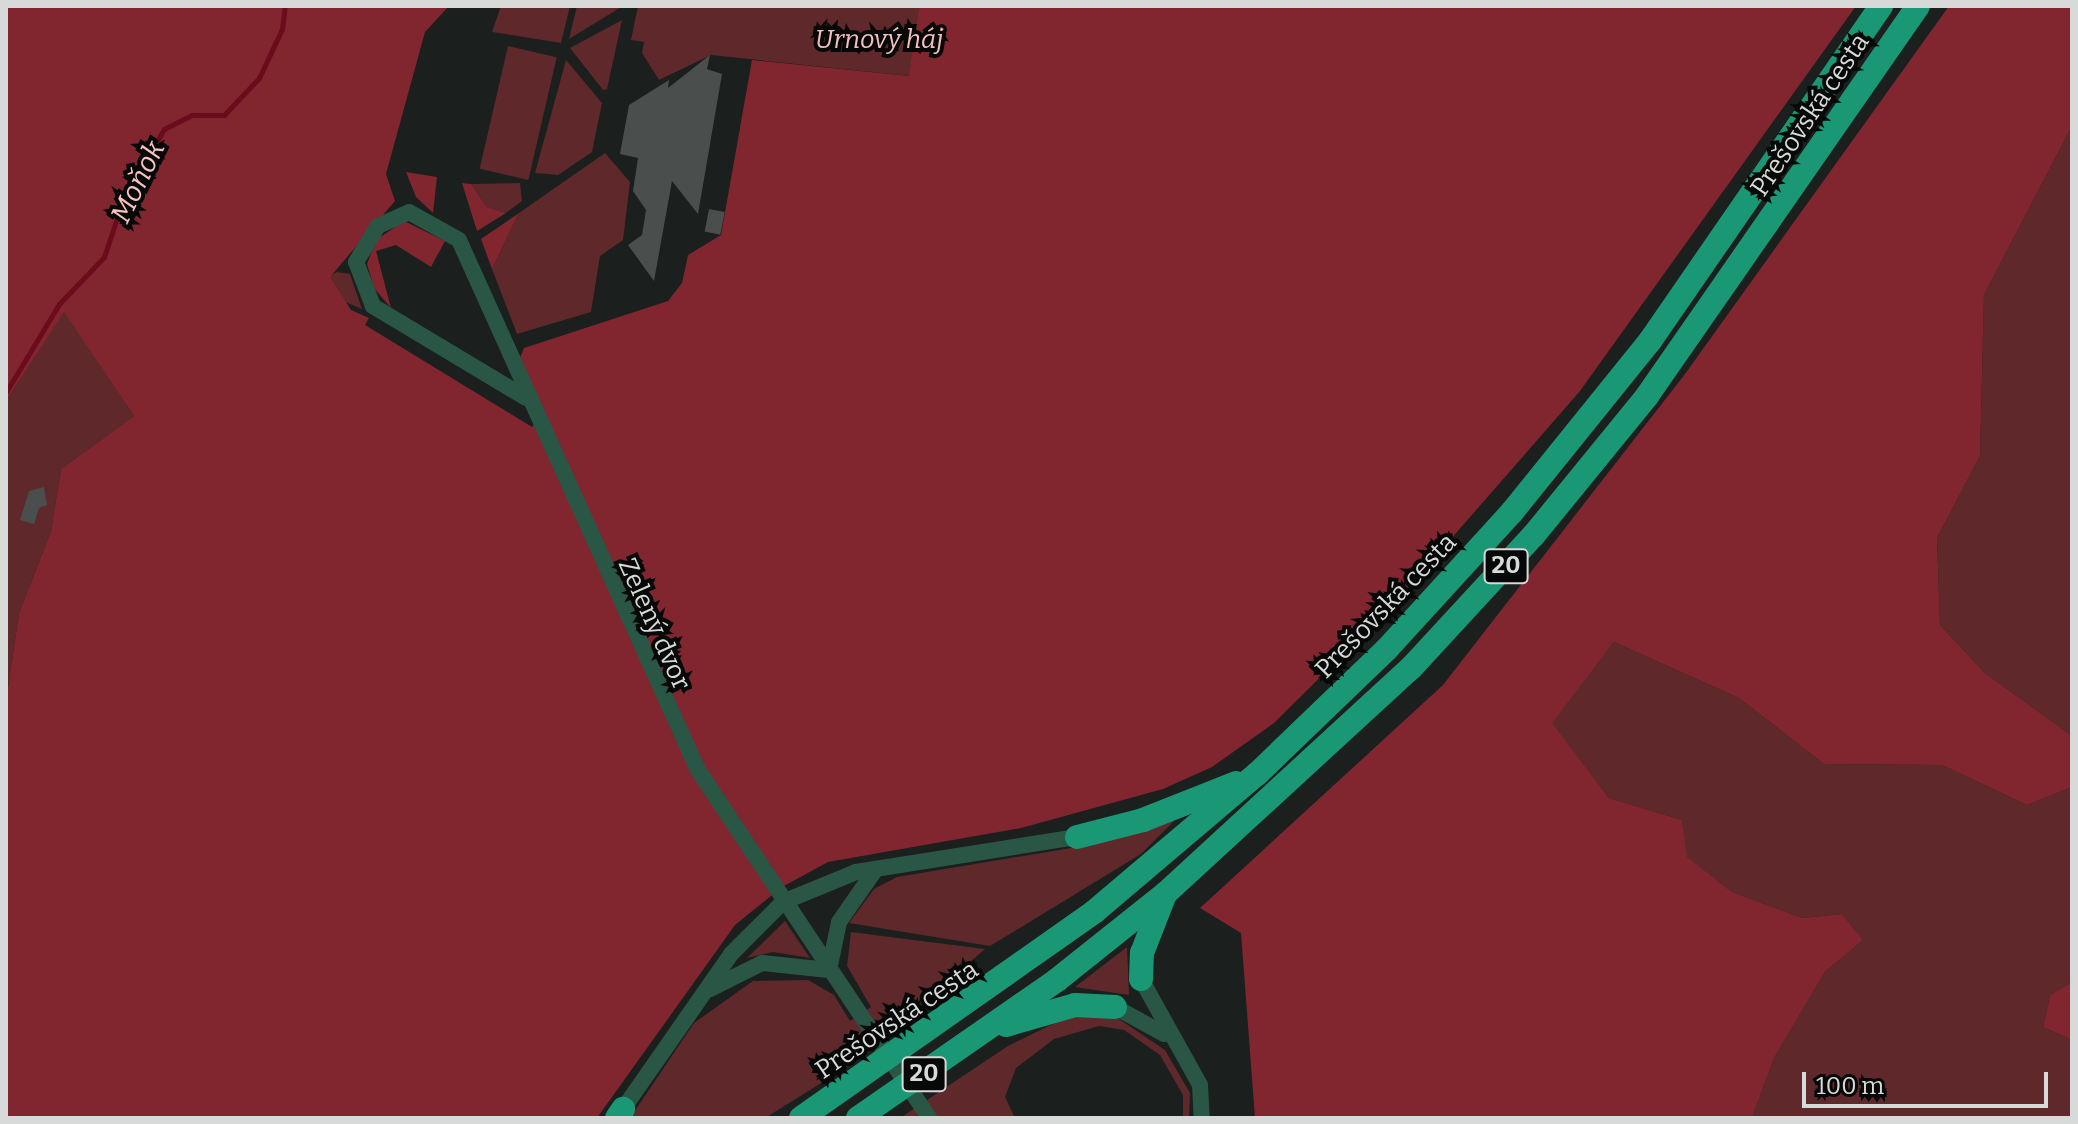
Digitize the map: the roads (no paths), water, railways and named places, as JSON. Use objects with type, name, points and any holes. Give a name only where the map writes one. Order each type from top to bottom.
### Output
[{"type":"highway","name":"Prešovská cesta","points":[[801,1118],[1041,953],[1257,774],[1425,609],[1568,445],[1700,273],[1881,6]]},
{"type":"highway","name":"Prešovská cesta","points":[[858,1118],[989,1030],[1166,893],[1342,737],[1533,536],[1695,332],[1918,6]]},
{"type":"highway","points":[[1077,837],[1143,820],[1257,774]]},
{"type":"highway","points":[[1141,979],[1142,953],[1166,893]]},
{"type":"highway","points":[[989,1030],[1075,1005],[1115,1007]]},
{"type":"street","name":"Zelený dvor","points":[[526,398],[380,313],[356,262],[368,235],[400,213],[451,230],[662,700],[783,902],[929,1118]]},
{"type":"street","points":[[620,1114],[700,995],[783,902],[876,869],[1077,837]]},
{"type":"street","points":[[700,995],[762,963],[829,970],[839,922],[876,869]]},
{"type":"street","points":[[1141,979],[1168,1037],[1200,1085],[1202,1118]]},
{"type":"street","points":[[1115,1007],[1168,1037]]},
{"type":"waterway","name":"Moňok","points":[[6,392],[59,304],[104,257],[122,203],[164,129],[192,115],[224,115],[259,78],[282,29],[285,6]]},
{"type":"park label","name":"Urnový háj","points":[[879,40]]}]
